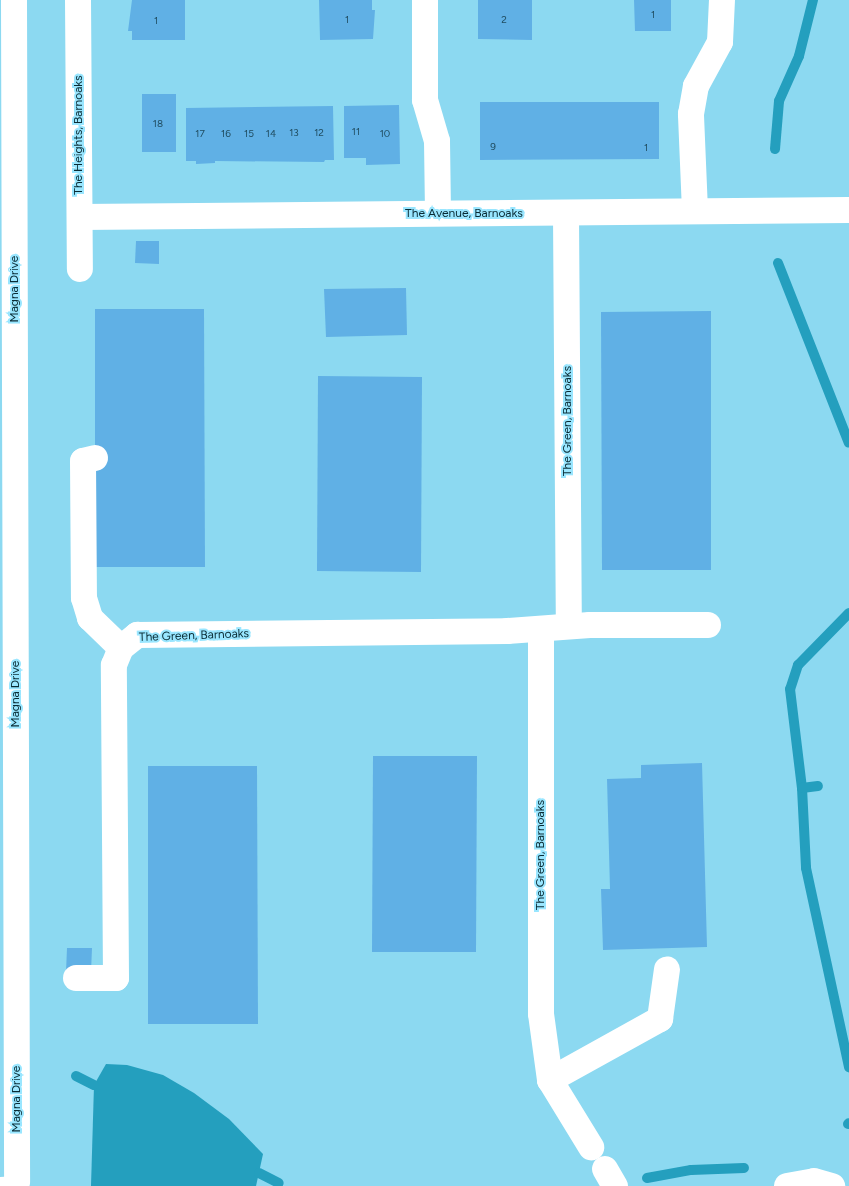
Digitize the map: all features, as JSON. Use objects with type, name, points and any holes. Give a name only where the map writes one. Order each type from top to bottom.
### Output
[{"type":"street","name":"Magna Drive","points":[[11,1184],[8,1115],[7,205],[14,0]]},
{"type":"street","name":"The Heights, Barnoaks","points":[[78,0],[80,269]]},
{"type":"street","points":[[425,0],[425,100],[437,140],[438,213]]},
{"type":"street","points":[[695,211],[690,114],[696,86],[720,42],[722,0]]},
{"type":"street","name":"The Avenue, Barnoaks","points":[[80,217],[438,213],[566,215],[695,211],[849,210]]},
{"type":"street","name":"The Green, Barnoaks","points":[[566,215],[569,626]]},
{"type":"street","name":"The Green, Barnoaks","points":[[95,458],[83,461],[84,598],[90,618],[121,648]]},
{"type":"street","name":"The Green, Barnoaks","points":[[76,978],[116,978],[114,664],[121,648],[137,635],[708,625]]},
{"type":"street","name":"The Green, Barnoaks","points":[[541,629],[541,1014],[550,1080],[591,1147]]},
{"type":"street","points":[[550,1080],[660,1020],[667,969]]},
{"type":"street","points":[[787,1186],[814,1181],[832,1186]]},
{"type":"water","points":[[106,1064],[127,1065],[163,1075],[194,1093],[229,1119],[263,1154],[256,1186],[91,1186],[94,1085]]},
{"type":"building","points":[[132,0],[185,0],[185,40],[132,40],[132,31],[128,31]]},
{"type":"building","points":[[319,0],[372,0],[372,10],[375,10],[373,39],[320,40]]},
{"type":"building","points":[[478,0],[532,0],[532,40],[478,39]]},
{"type":"building","points":[[634,0],[671,0],[671,31],[635,31]]},
{"type":"building","points":[[142,94],[176,94],[176,152],[142,152]]},
{"type":"building","points":[[480,102],[659,102],[659,159],[480,160]]},
{"type":"building","points":[[399,105],[400,164],[366,165],[366,158],[344,158],[344,106]]},
{"type":"building","points":[[333,106],[334,160],[325,160],[324,162],[215,161],[215,163],[196,164],[196,161],[186,161],[186,108]]},
{"type":"building","points":[[136,241],[159,241],[159,264],[135,263]]},
{"type":"building","points":[[406,288],[407,335],[326,337],[324,289]]},
{"type":"building","points":[[95,309],[204,309],[205,567],[95,567]]},
{"type":"building","points":[[711,311],[711,570],[602,570],[601,312]]},
{"type":"building","points":[[318,376],[422,377],[421,572],[317,571]]},
{"type":"building","points":[[373,756],[477,756],[476,952],[372,952]]},
{"type":"building","points":[[702,763],[707,947],[603,950],[601,889],[610,889],[607,779],[641,778],[641,765]]},
{"type":"building","points":[[148,766],[257,766],[258,1024],[148,1024]]},
{"type":"building","points":[[67,948],[92,948],[91,972],[66,972]]},
{"type":"waterway","points":[[775,149],[779,101],[799,56],[813,0]]},
{"type":"waterway","points":[[778,263],[849,443]]},
{"type":"waterway","points":[[849,613],[798,665],[790,689],[802,788],[806,868],[849,1067]]},
{"type":"waterway","points":[[802,788],[818,786]]},
{"type":"waterway","points":[[76,1076],[94,1085]]},
{"type":"waterway","points":[[647,1178],[691,1170],[744,1168]]},
{"type":"waterway","points":[[259,1173],[279,1183]]}]
